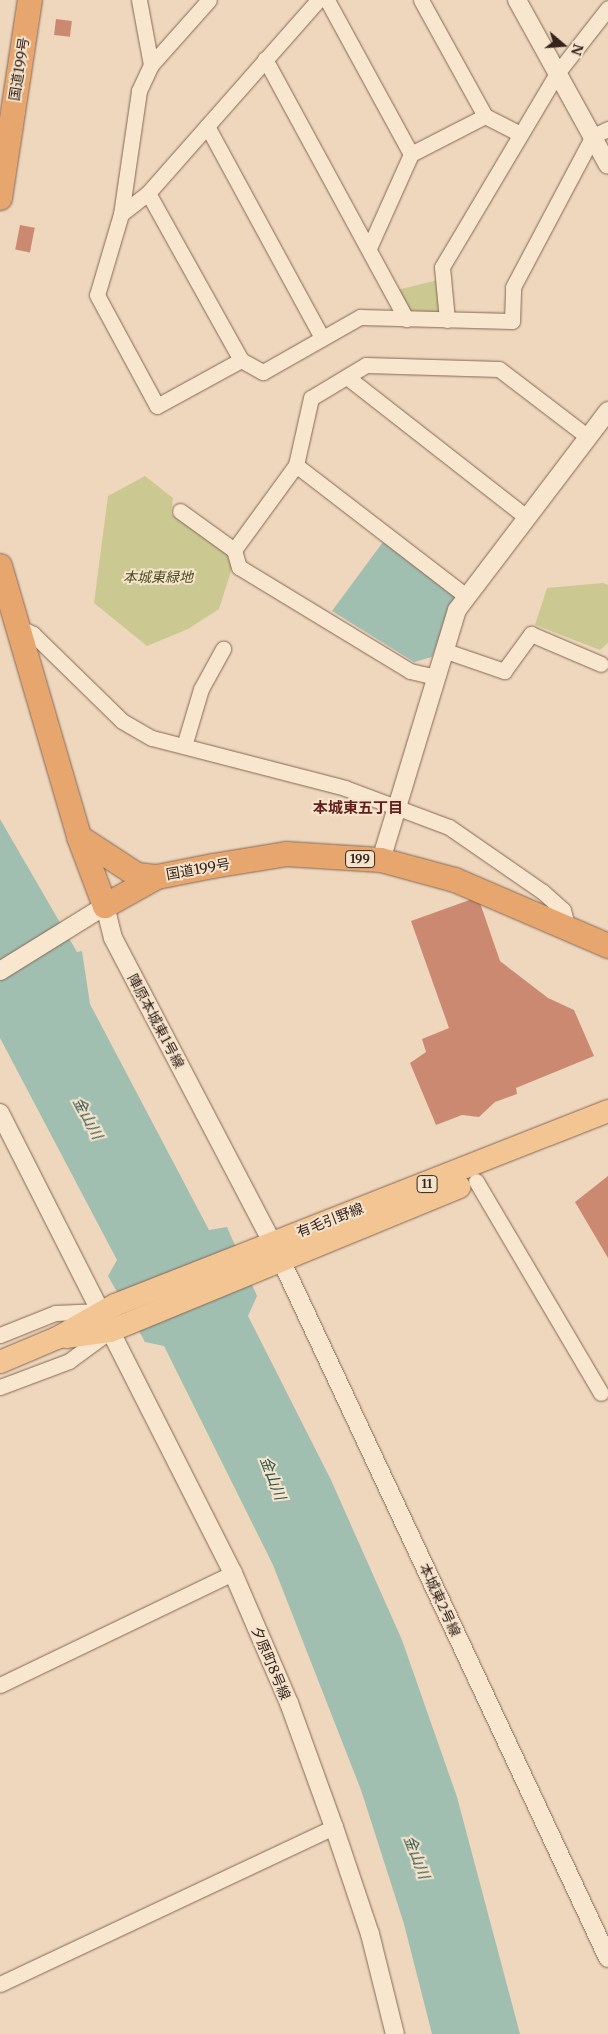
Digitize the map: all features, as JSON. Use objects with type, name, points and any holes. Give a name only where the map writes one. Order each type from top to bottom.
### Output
[{"type":"highway","name":"国道199号","points":[[0,198],[30,0]]},
{"type":"highway","points":[[0,566],[14,625],[79,837],[105,906]]},
{"type":"highway","name":"199","points":[[79,837],[137,875],[157,877]]},
{"type":"highway","name":"国道199号","points":[[105,906],[157,877],[286,854],[380,860],[455,880],[608,946]]},
{"type":"main road","name":"有毛引野線","points":[[276,1251],[608,1111]]},
{"type":"main road","name":"有毛引野線","points":[[0,1362],[57,1338],[108,1308],[249,1261],[476,1181],[608,1128]]},
{"type":"main road","name":"有毛引野線","points":[[57,1338],[117,1328],[249,1261]]},
{"type":"street","points":[[140,0],[150,65]]},
{"type":"street","points":[[209,0],[150,65],[139,91],[121,214],[97,295],[157,406],[241,360]]},
{"type":"street","points":[[121,214],[148,193],[318,0]]},
{"type":"street","points":[[326,0],[411,154]]},
{"type":"street","points":[[422,0],[485,116],[520,134]]},
{"type":"street","points":[[517,0],[558,72],[600,132],[608,163]]},
{"type":"street","points":[[447,320],[442,267],[558,72],[608,8]]},
{"type":"street","points":[[265,60],[406,319]]},
{"type":"street","points":[[369,248],[411,154],[485,116]]},
{"type":"street","points":[[207,126],[322,338]]},
{"type":"street","points":[[148,193],[241,360],[263,372],[360,317],[512,320],[513,287],[600,132]]},
{"type":"street","points":[[234,550],[296,465],[311,398],[366,365],[500,369],[588,437]]},
{"type":"street","points":[[348,377],[526,517]]},
{"type":"street","points":[[380,860],[399,805],[434,677],[443,650],[466,596],[608,411]]},
{"type":"street","points":[[296,465],[466,596]]},
{"type":"street","points":[[180,511],[234,550],[239,566],[410,670],[434,677]]},
{"type":"street","points":[[14,625],[33,634],[122,721],[152,738],[399,805],[449,827],[543,892],[563,910],[568,929]]},
{"type":"street","points":[[443,650],[504,671],[531,634],[601,664]]},
{"type":"street","points":[[184,746],[200,689],[223,649]]},
{"type":"street","points":[[0,971],[105,906]]},
{"type":"street","name":"陣原本城東1号線","points":[[105,906],[113,938],[276,1251]]},
{"type":"street","name":"夕原町8号線","points":[[0,1113],[108,1308],[233,1573],[289,1703],[370,1934],[395,2034]]},
{"type":"street","points":[[476,1181],[601,1393]]},
{"type":"street","name":"本城東2号線","points":[[276,1251],[608,1958]]},
{"type":"street","points":[[0,1335],[55,1313],[108,1308]]},
{"type":"street","points":[[0,1387],[69,1361],[117,1328]]},
{"type":"street","points":[[0,1685],[233,1573]]},
{"type":"street","points":[[0,1984],[334,1827]]},
{"type":"green space","points":[[438,280],[442,309],[435,316],[407,311],[397,290]]},
{"type":"green space","name":"本城東緑地","points":[[145,476],[173,498],[171,514],[230,555],[233,565],[219,609],[188,629],[147,646],[94,603],[108,496]]},
{"type":"green space","points":[[603,583],[608,585],[608,643],[600,650],[535,625],[547,588]]},
{"type":"water","points":[[383,542],[456,598],[432,657],[414,662],[332,611]]},
{"type":"water","name":"金山川","points":[[0,819],[77,952],[82,951],[90,1004],[209,1230],[227,1227],[257,1296],[248,1316],[331,1480],[402,1640],[457,1797],[520,2034],[432,2034],[404,1924],[361,1790],[273,1565],[164,1346],[145,1342],[108,1276],[117,1260],[0,1038]]},
{"type":"building","points":[[56,19],[72,21],[70,37],[54,35]]},
{"type":"building","points":[[20,225],[35,228],[30,252],[15,250]]},
{"type":"building","points":[[478,897],[500,961],[548,998],[574,1010],[594,1056],[516,1088],[517,1094],[495,1102],[479,1117],[462,1115],[436,1125],[410,1063],[426,1052],[422,1039],[449,1028],[411,921]]},
{"type":"building","points":[[608,1176],[608,1258],[575,1202]]},
{"type":"district","name":"本城東五丁目","points":[[358,808]]}]
